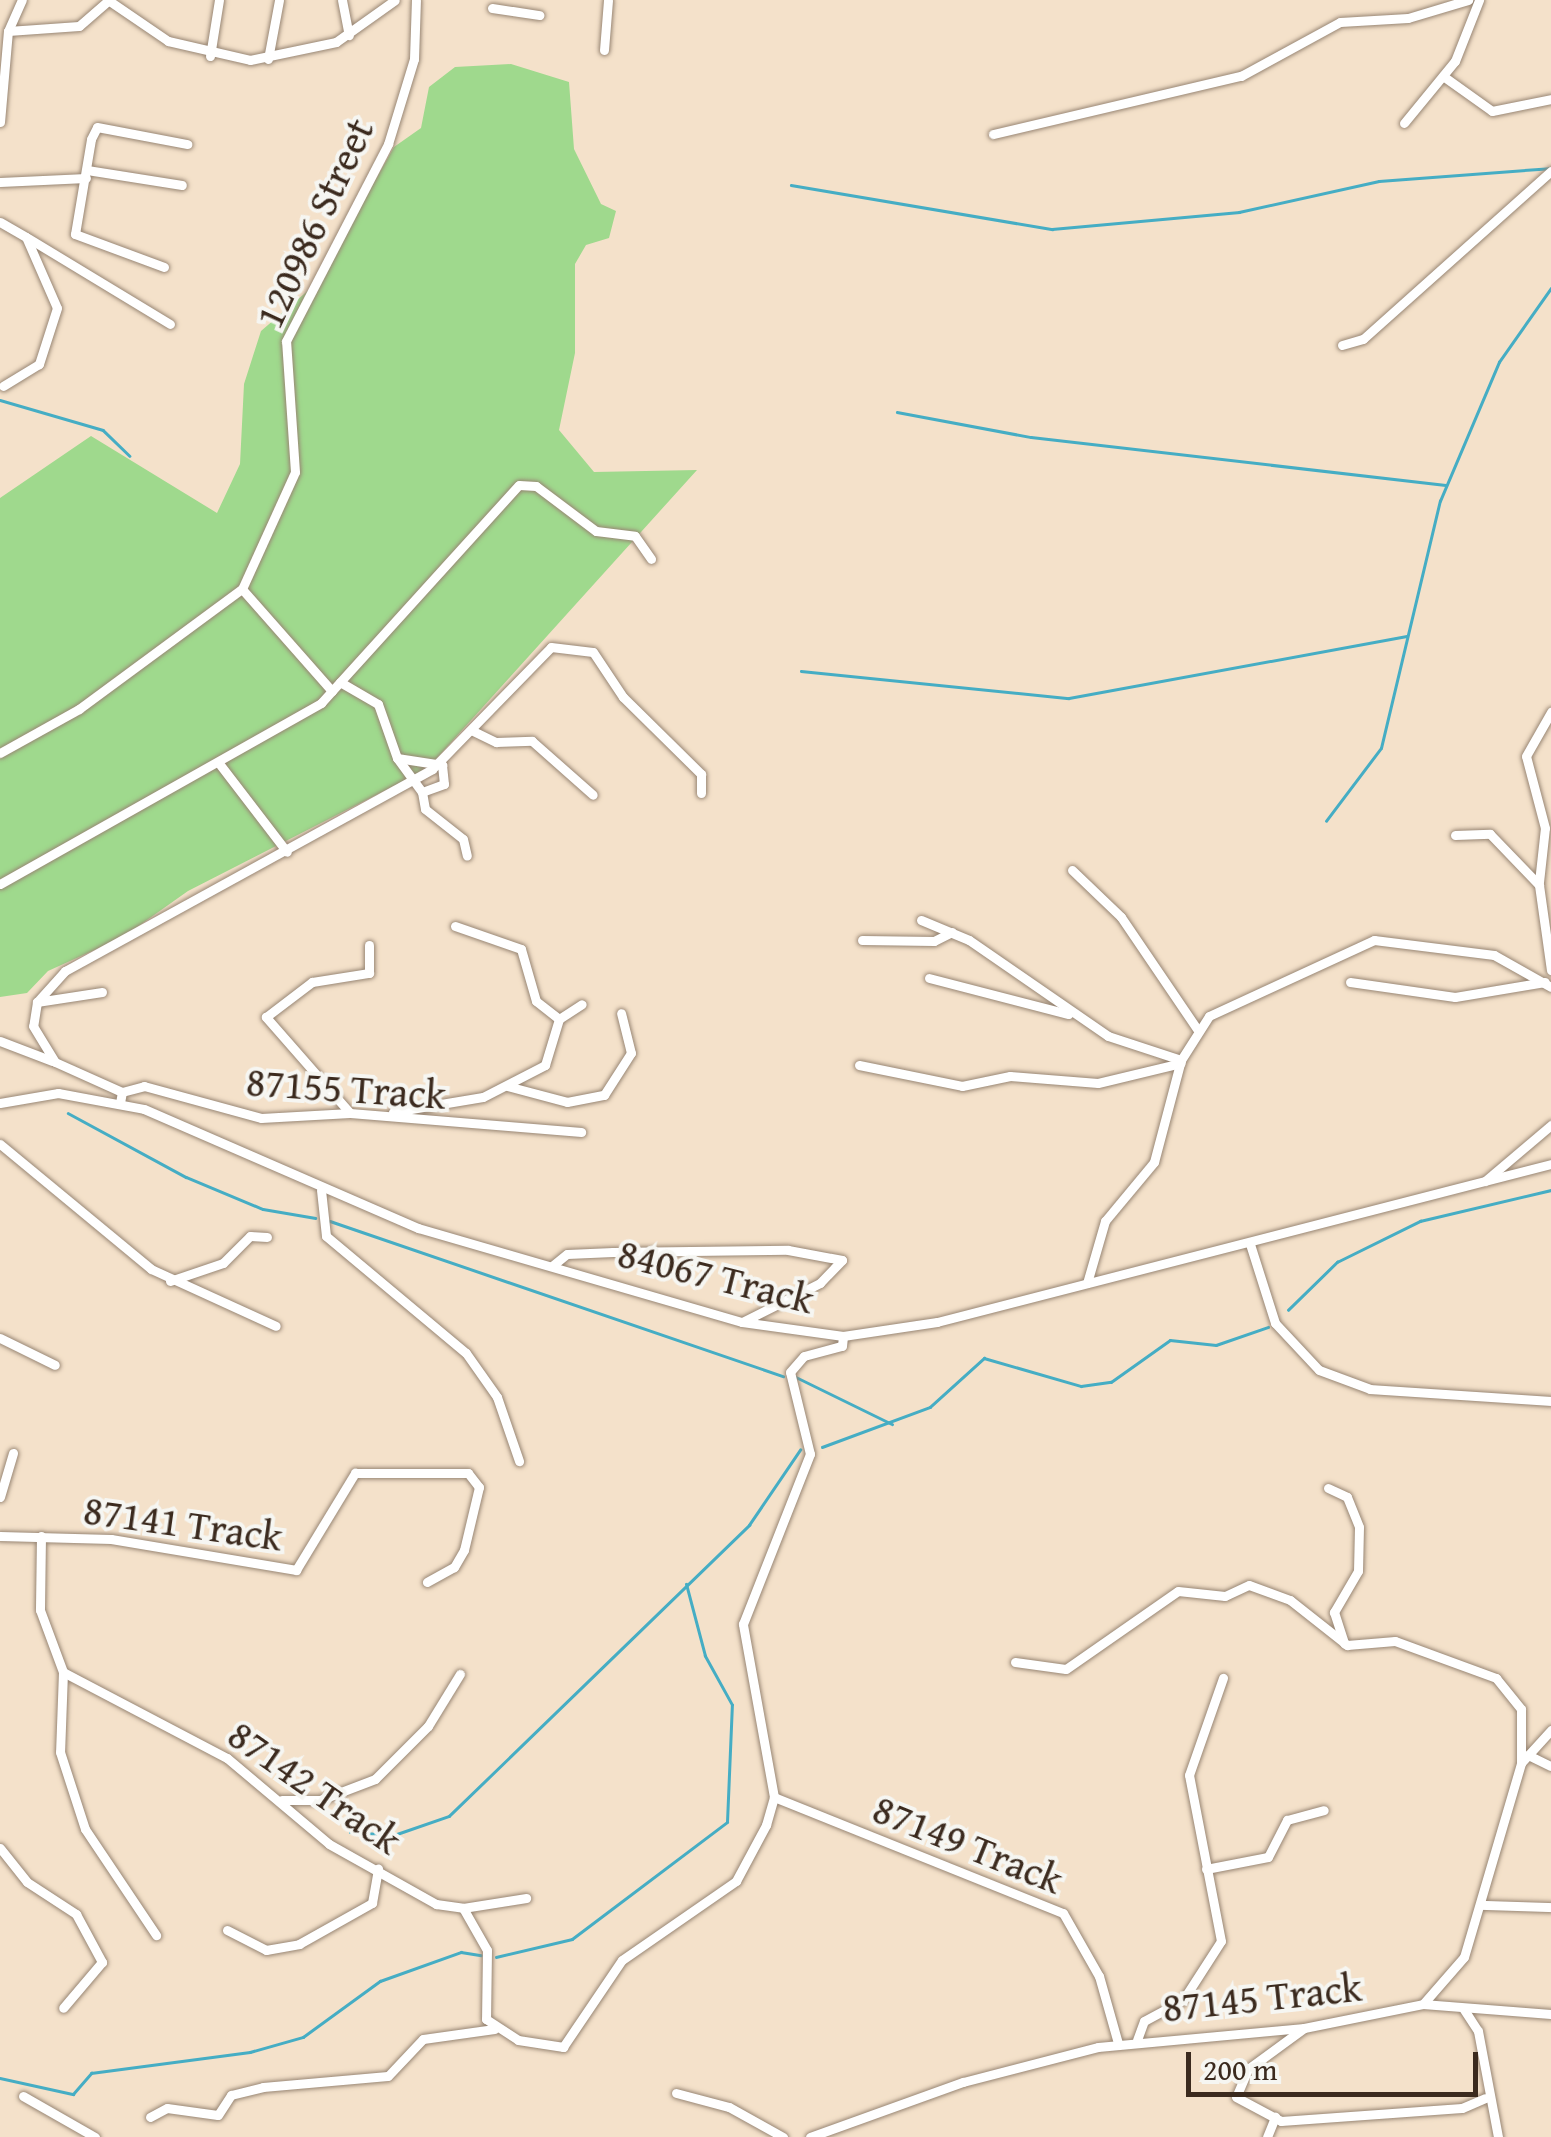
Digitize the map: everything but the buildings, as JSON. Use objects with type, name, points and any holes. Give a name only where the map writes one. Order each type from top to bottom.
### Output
[{"type":"street","points":[[0,122],[8,31],[22,0]]},
{"type":"street","points":[[8,31],[79,26],[108,0],[147,32],[210,56],[268,59],[348,35],[394,0]]},
{"type":"street","points":[[210,56],[220,0]]},
{"type":"street","points":[[268,59],[279,0]]},
{"type":"street","points":[[342,0],[348,35]]},
{"type":"street","name":"120986 Street","points":[[0,753],[79,709],[242,588],[295,472],[286,341],[388,144],[414,58],[416,0]]},
{"type":"street","points":[[522,12],[526,0]]},
{"type":"street","points":[[604,50],[608,0]]},
{"type":"street","points":[[993,134],[1242,76],[1340,22],[1408,18],[1468,0]]},
{"type":"street","points":[[1404,123],[1443,76],[1479,0]]},
{"type":"street","points":[[492,8],[539,15]]},
{"type":"street","points":[[1443,76],[1492,111],[1551,98]]},
{"type":"street","points":[[164,267],[83,244],[74,228],[97,127],[187,144]]},
{"type":"street","points":[[1342,345],[1364,338],[1551,171]]},
{"type":"street","points":[[0,182],[86,174],[182,185]]},
{"type":"street","points":[[0,222],[170,324]]},
{"type":"street","points":[[4,386],[39,364],[58,308],[26,237]]},
{"type":"street","points":[[0,884],[218,762],[332,690],[519,485],[536,486],[596,531],[632,535],[651,558]]},
{"type":"street","points":[[242,588],[332,690]]},
{"type":"street","points":[[54,1062],[34,1031],[37,1002],[48,980],[410,784],[440,764],[546,649],[590,650],[623,698],[701,774],[701,793]]},
{"type":"street","points":[[340,682],[378,704],[410,784],[422,792],[442,788],[440,764]]},
{"type":"street","points":[[1551,712],[1526,758],[1545,828],[1539,885],[1551,970]]},
{"type":"street","points":[[471,730],[496,742],[532,742],[593,795]]},
{"type":"street","points":[[397,758],[440,764]]},
{"type":"street","points":[[218,762],[287,852]]},
{"type":"street","points":[[422,792],[425,809],[463,839],[467,856]]},
{"type":"street","points":[[1455,835],[1490,834],[1539,885]]},
{"type":"street","points":[[1072,870],[1121,918],[1196,1029]]},
{"type":"street","points":[[920,920],[952,932],[1070,1014]]},
{"type":"street","points":[[455,926],[521,948],[536,1001],[559,1019]]},
{"type":"street","points":[[862,940],[934,942],[952,932]]},
{"type":"street","points":[[1087,1283],[1105,1221],[1154,1162],[1181,1061],[1196,1029],[1374,940],[1494,956],[1548,984]]},
{"type":"street","points":[[350,1112],[266,1017],[312,982],[369,973],[369,945]]},
{"type":"street","points":[[929,978],[1070,1014],[1181,1061]]},
{"type":"street","points":[[1350,982],[1455,996],[1548,984]]},
{"type":"street","points":[[37,1002],[102,992]]},
{"type":"street","points":[[375,1114],[506,1086],[553,1058],[559,1019],[582,1004]]},
{"type":"street","points":[[506,1086],[567,1102],[604,1094],[631,1052],[621,1013]]},
{"type":"street","points":[[0,1041],[122,1092],[120,1103]]},
{"type":"street","points":[[860,1065],[962,1086],[1010,1076],[1098,1083],[1181,1061]]},
{"type":"street","name":"87155 Track","points":[[122,1092],[144,1086],[261,1118],[350,1112],[581,1132]]},
{"type":"street","name":"84067 Track","points":[[0,1103],[58,1092],[120,1103],[321,1190],[552,1266],[742,1322],[844,1336],[1250,1244],[1551,1164]]},
{"type":"street","points":[[1485,1181],[1551,1125]]},
{"type":"street","points":[[0,1144],[170,1281],[276,1326]]},
{"type":"street","points":[[321,1190],[326,1236],[466,1353],[496,1397],[519,1461]]},
{"type":"street","points":[[170,1281],[218,1266],[250,1236],[268,1237]]},
{"type":"street","points":[[1250,1244],[1275,1323],[1339,1381],[1551,1401]]},
{"type":"street","points":[[552,1266],[567,1254],[613,1252],[788,1250],[842,1260],[820,1282],[742,1322]]},
{"type":"street","points":[[150,2117],[167,2108],[218,2115],[231,2095],[263,2088],[388,2076],[423,2039],[494,2029],[556,2048],[573,2041],[622,1960],[736,1881],[774,1797],[743,1624],[810,1454],[790,1372],[804,1356],[842,1346],[844,1336]]},
{"type":"street","points":[[0,1338],[55,1365]]},
{"type":"street","points":[[0,1498],[12,1453]]},
{"type":"street","name":"87141 Track","points":[[0,1536],[41,1536],[296,1570],[356,1473],[468,1473],[479,1486],[464,1550],[454,1568],[427,1582]]},
{"type":"street","points":[[1328,1488],[1347,1497],[1358,1528],[1358,1572],[1334,1612],[1344,1643]]},
{"type":"street","points":[[41,1536],[40,1610],[63,1672],[60,1752],[85,1829],[156,1936]]},
{"type":"street","points":[[1015,1662],[1066,1669],[1169,1595],[1249,1586],[1290,1600],[1344,1643],[1413,1645],[1496,1678],[1521,1709],[1525,1759],[1551,1766]]},
{"type":"street","name":"87142 Track","points":[[63,1672],[215,1751],[282,1800],[330,1844],[462,1908]]},
{"type":"street","points":[[282,1800],[332,1797],[376,1779],[428,1726],[460,1674]]},
{"type":"street","points":[[1137,2040],[1144,2021],[1183,2000],[1219,1946],[1189,1775],[1224,1678]]},
{"type":"street","name":"87145 Track","points":[[810,2137],[963,2082],[1118,2043],[1304,2028],[1423,2004],[1456,1974],[1484,1905],[1525,1759],[1551,1730]]},
{"type":"street","name":"87149 Track","points":[[774,1797],[1062,1914],[1099,1976],[1118,2043]]},
{"type":"street","points":[[1206,1868],[1270,1856],[1287,1820],[1324,1810]]},
{"type":"street","points":[[0,1848],[26,1882],[76,1914],[102,1962],[63,2008]]},
{"type":"street","points":[[227,1930],[266,1950],[300,1944],[372,1903],[378,1869]]},
{"type":"street","points":[[494,2029],[482,2010],[486,1943],[462,1908],[526,1898]]},
{"type":"street","points":[[1484,1905],[1551,1907]]},
{"type":"street","points":[[1423,2004],[1551,2014]]},
{"type":"street","points":[[1463,2008],[1478,2031],[1485,2098],[1498,2137]]},
{"type":"street","points":[[1304,2028],[1248,2069],[1236,2090],[1275,2117],[1462,2108],[1485,2098]]},
{"type":"street","points":[[676,2093],[729,2106],[784,2137]]},
{"type":"street","points":[[23,2096],[95,2137]]},
{"type":"street","points":[[1267,2137],[1275,2117]]},
{"type":"green space","points":[[511,64],[569,82],[574,149],[601,204],[616,211],[609,238],[586,245],[575,264],[575,353],[559,430],[594,472],[697,470],[427,769],[188,891],[123,937],[48,971],[27,993],[0,997],[0,498],[91,436],[217,513],[240,464],[244,384],[261,331],[318,282],[394,147],[421,128],[429,87],[455,67]]},
{"type":"waterway","points":[[791,185],[1052,229],[1239,212],[1379,181],[1550,168]]},
{"type":"waterway","points":[[1326,821],[1381,748],[1440,501],[1499,362],[1551,288]]},
{"type":"waterway","points":[[0,400],[103,430],[130,456]]},
{"type":"waterway","points":[[897,412],[1031,437],[1445,485]]},
{"type":"waterway","points":[[801,671],[1069,698],[1406,636]]},
{"type":"waterway","points":[[68,1113],[186,1177],[263,1209],[315,1218]]},
{"type":"waterway","points":[[1288,1310],[1337,1262],[1420,1221],[1551,1190]]},
{"type":"waterway","points":[[330,1221],[783,1376]]},
{"type":"waterway","points":[[822,1447],[930,1407],[984,1358],[1081,1386],[1111,1382],[1170,1340],[1216,1345],[1268,1327]]},
{"type":"waterway","points":[[796,1377],[892,1424]]},
{"type":"waterway","points":[[350,1832],[394,1835],[449,1816],[749,1525],[800,1450]]},
{"type":"waterway","points":[[496,1957],[572,1939],[727,1822],[732,1705],[705,1656],[686,1584]]},
{"type":"waterway","points":[[0,2078],[73,2094],[91,2073],[250,2052],[303,2037],[380,1981],[461,1952],[481,1955]]}]
